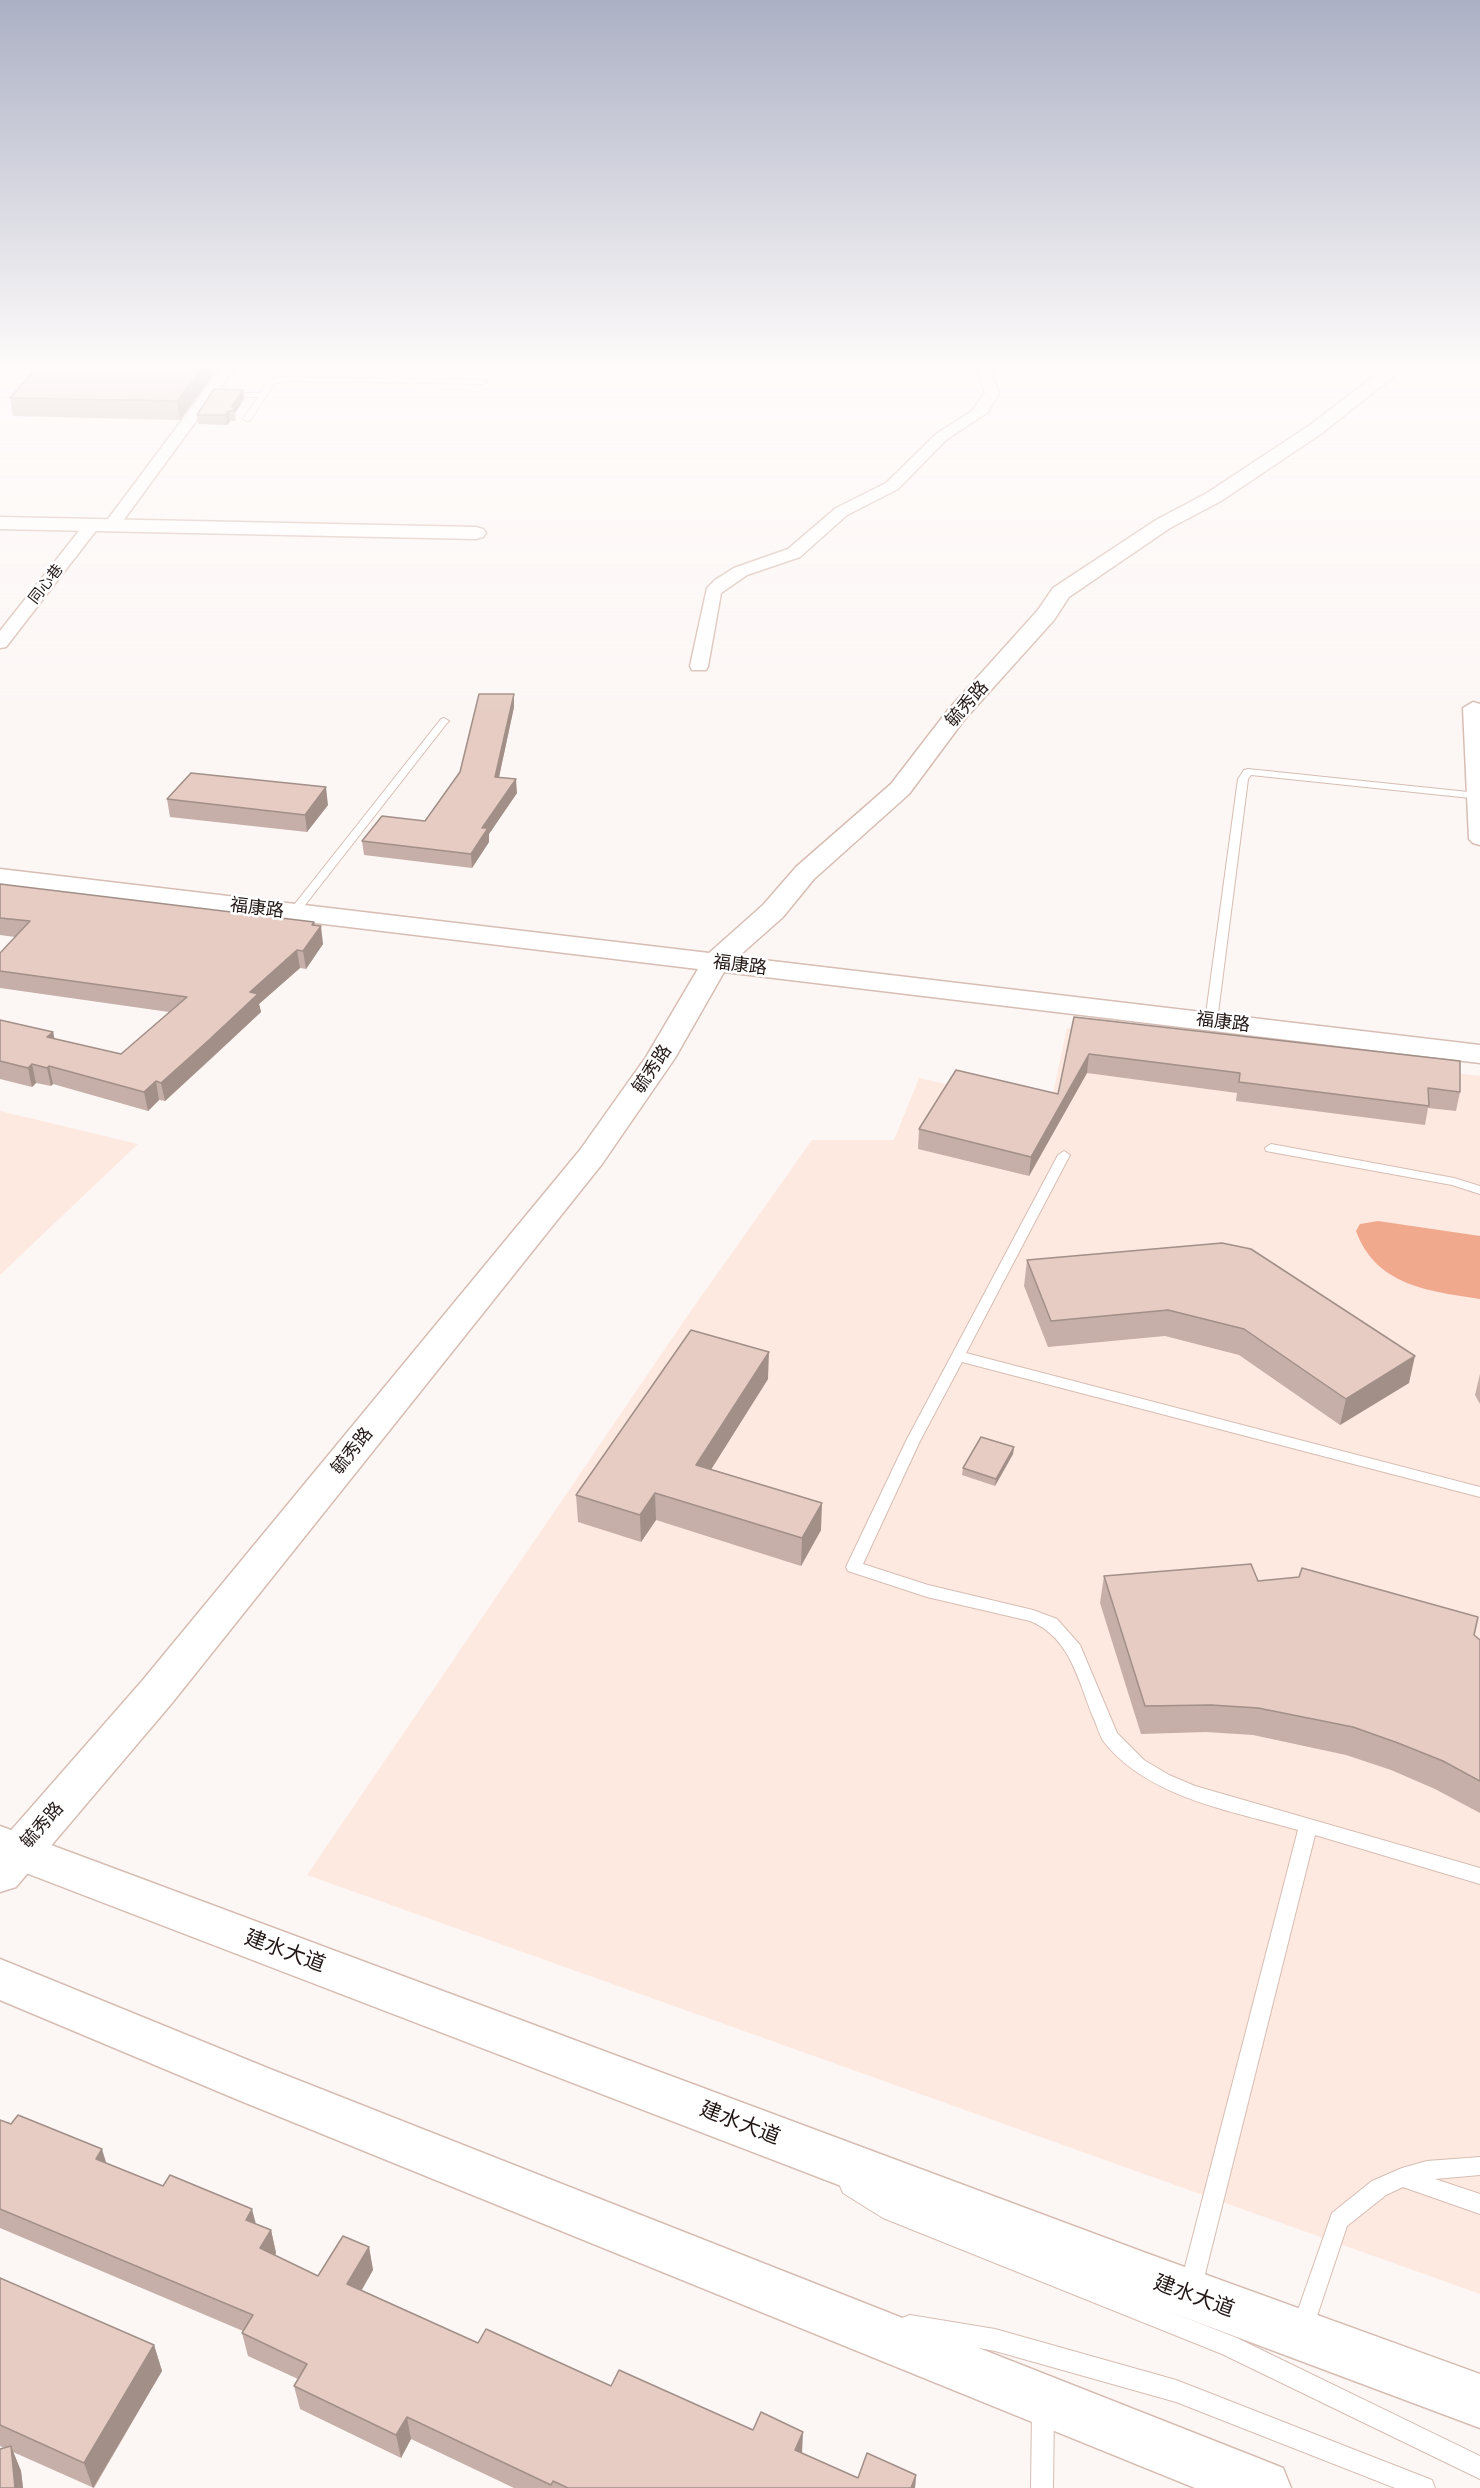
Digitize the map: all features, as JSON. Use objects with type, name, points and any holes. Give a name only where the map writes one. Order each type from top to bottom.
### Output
[{"type":"street","name":"同心巷","points":[[0,642],[133,484]]},
{"type":"street","points":[[699,666],[713,592],[720,582],[741,570],[793,553],[805,546],[835,516],[875,496],[893,484]]},
{"type":"street","name":"毓秀路","points":[[6,1857],[157,1692],[591,1156],[660,1058],[716,962],[773,911],[805,873],[900,789],[956,715],[1046,615],[1061,593],[1163,524],[1233,484]]},
{"type":"street","points":[[0,523],[96,529],[474,538],[96,529],[0,533]]},
{"type":"street","points":[[1473,708],[1480,839]]},
{"type":"street","name":"福康路","points":[[7,882],[294,912],[1480,1054]]},
{"type":"street","name":"建水大道","points":[[6,1857],[772,2135],[1189,2294],[1480,2401]]},
{"type":"street","points":[[0,1979],[804,2306],[1263,2488]]},
{"type":"lane","points":[[294,912],[444,721]]},
{"type":"lane","points":[[1211,1021],[1242,779],[1248,772],[1478,796]]},
{"type":"lane","points":[[1270,1148],[1454,1182],[1480,1190]]},
{"type":"lane","points":[[1064,1155],[913,1441],[854,1567],[927,1591],[1033,1616],[1051,1623],[1072,1645],[1110,1737],[1138,1765],[1163,1780],[1191,1792],[1480,1876]]},
{"type":"lane","points":[[958,1356],[1480,1492]]},
{"type":"lane","points":[[1189,2294],[1308,1826]]},
{"type":"lane","points":[[772,2135],[890,2211],[1229,2346],[1480,2468]]},
{"type":"lane","points":[[1301,2335],[1339,2220],[1379,2188],[1402,2177],[1427,2170],[1480,2166]]},
{"type":"lane","points":[[1402,2177],[1480,2204]]},
{"type":"lane","points":[[804,2306],[994,2340],[1176,2391],[1424,2488]]},
{"type":"lane","points":[[1042,2488],[1044,2402]]},
{"type":"shaded area","points":[[1067,1028],[1480,1076],[1480,2294],[307,1875],[690,1312],[812,1140],[894,1140],[919,1078],[1050,1107]]},
{"type":"shaded area","points":[[0,1111],[138,1144],[0,1275]]},
{"type":"shaded area","points":[[1378,1221],[1480,1236],[1480,1299],[1442,1293],[1406,1283],[1391,1275],[1377,1264],[1365,1249],[1356,1231],[1360,1224]]},
{"type":"building","points":[[479,694],[514,694],[495,777],[516,779],[482,828],[488,828],[471,854],[362,841],[382,816],[425,821],[460,772]]},
{"type":"building","points":[[191,773],[326,787],[305,815],[167,799]]},
{"type":"building","points":[[0,884],[314,922],[312,925],[321,926],[303,951],[297,950],[250,992],[258,994],[209,1040],[161,1083],[156,1081],[144,1092],[49,1066],[47,1068],[32,1064],[28,1068],[0,1061],[0,1020],[53,1032],[47,1037],[121,1054],[187,997],[0,971],[0,953],[30,921],[0,918]]},
{"type":"building","points":[[1074,1017],[1460,1061],[1460,1092],[1428,1088],[1429,1106],[1239,1082],[1240,1073],[1089,1054],[1031,1157],[919,1129],[956,1070],[1058,1094]]},
{"type":"building","points":[[1222,1243],[1251,1249],[1415,1356],[1346,1399],[1244,1329],[1168,1310],[1051,1321],[1027,1260]]},
{"type":"building","points":[[691,1330],[769,1352],[696,1465],[822,1503],[802,1538],[655,1493],[640,1515],[576,1495]]},
{"type":"building","points":[[981,1437],[1014,1447],[996,1479],[963,1468]]},
{"type":"building","points":[[1251,1564],[1258,1581],[1299,1577],[1302,1568],[1478,1617],[1474,1635],[1480,1640],[1480,1781],[1443,1761],[1353,1727],[1258,1708],[1211,1705],[1145,1706],[1104,1576]]},
{"type":"building","points":[[18,2115],[102,2149],[96,2159],[163,2186],[170,2175],[252,2209],[246,2220],[271,2230],[260,2248],[318,2276],[343,2236],[369,2247],[347,2284],[478,2343],[486,2329],[611,2386],[619,2370],[753,2430],[761,2412],[803,2432],[795,2450],[858,2478],[867,2453],[916,2475],[911,2488],[568,2488],[553,2481],[551,2485],[407,2417],[396,2435],[294,2386],[307,2364],[242,2333],[253,2315],[0,2209],[0,2120],[11,2124]]},
{"type":"building","points":[[0,2278],[154,2345],[84,2463],[0,2425]]},
{"type":"building","points":[[11,2446],[15,2488],[0,2488],[0,2449]]}]
